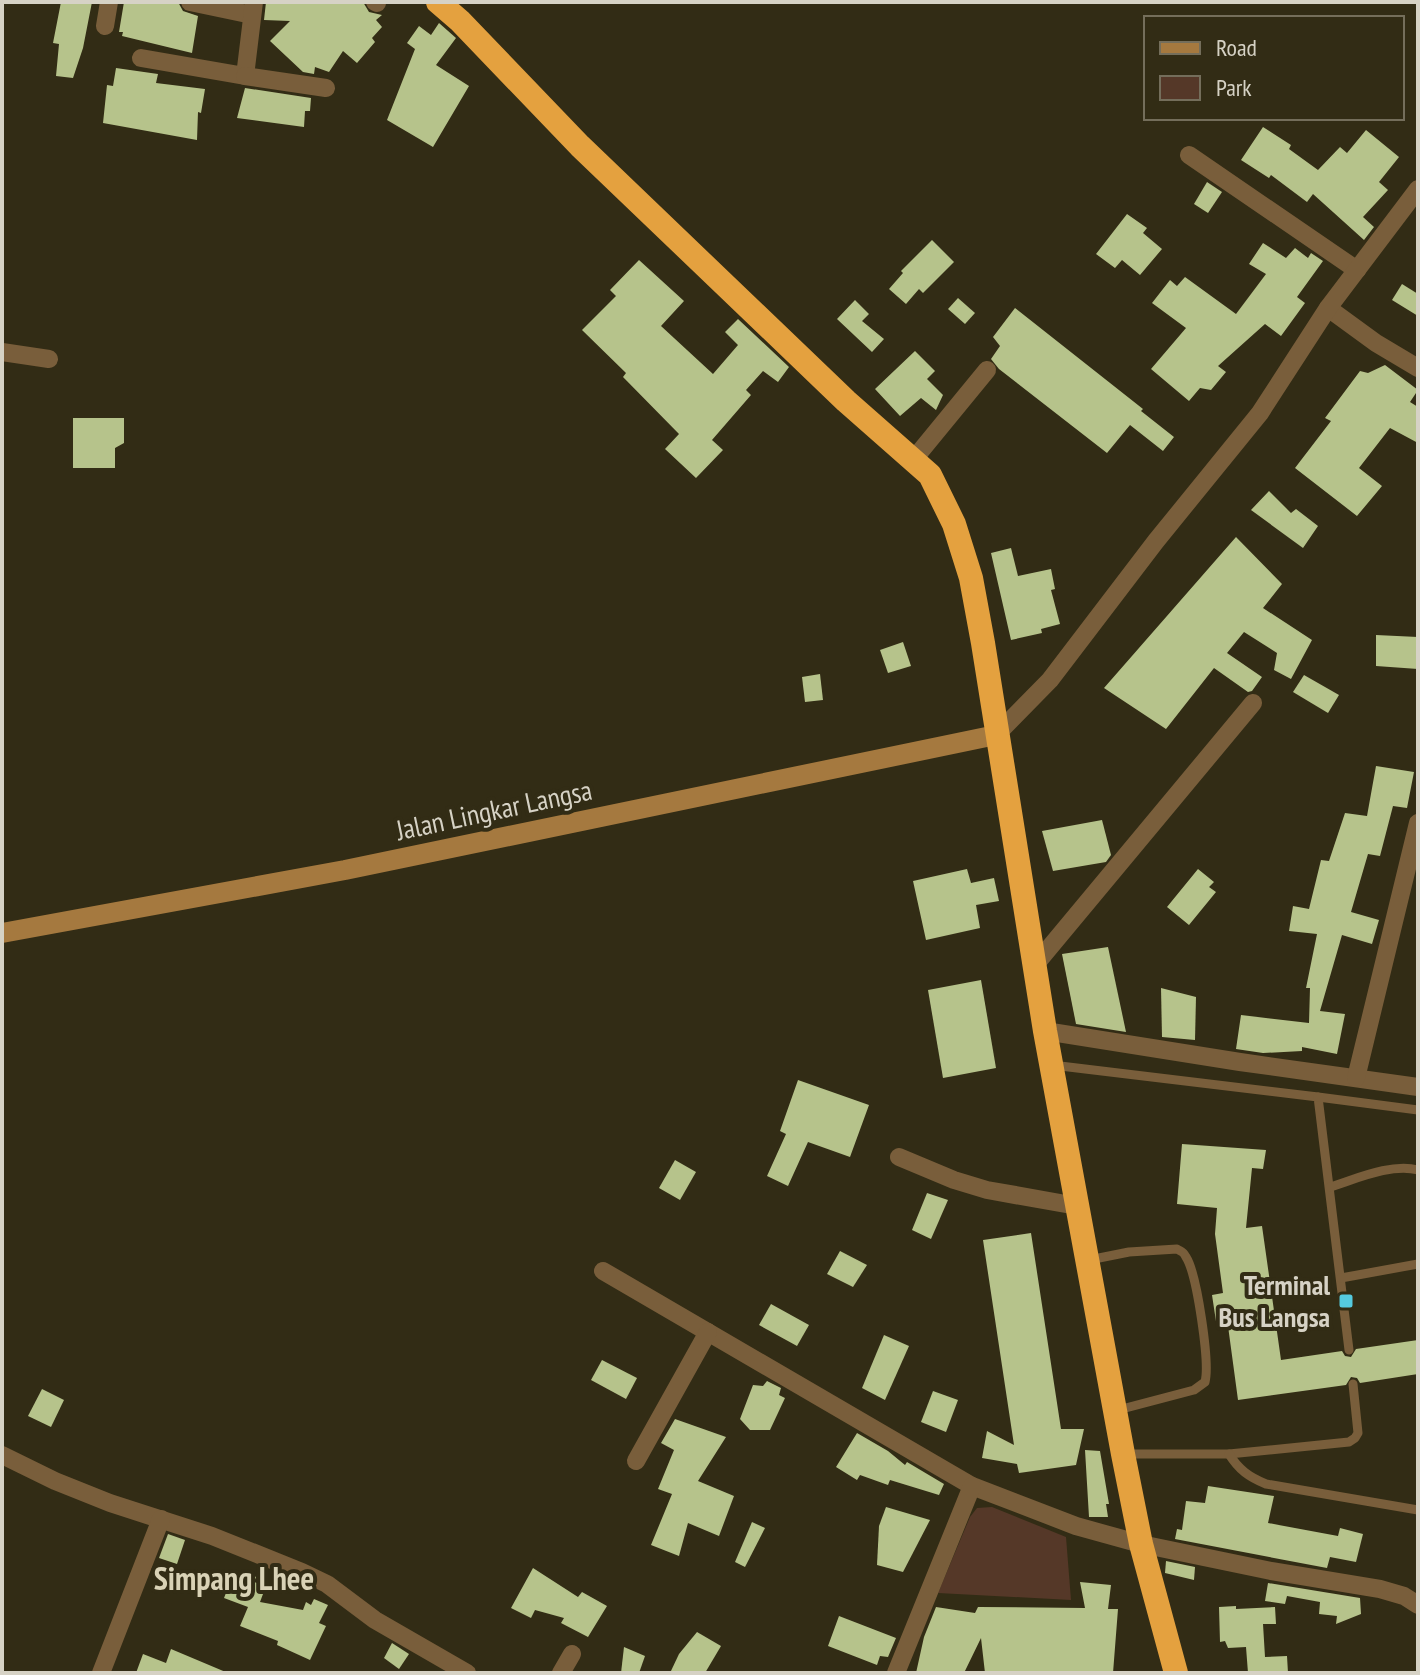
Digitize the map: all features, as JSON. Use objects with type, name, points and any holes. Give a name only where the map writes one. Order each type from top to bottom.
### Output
[{"type":"highway","points":[[438,2],[624,188],[846,401],[930,475],[964,549],[983,643],[1045,1031],[1086,1260],[1141,1544],[1176,1673]]},
{"type":"street","points":[[105,26],[109,2]]},
{"type":"street","points":[[190,2],[253,8],[245,76]]},
{"type":"street","points":[[141,58],[326,88]]},
{"type":"street","points":[[1189,155],[1357,270]]},
{"type":"street","points":[[996,735],[1050,680],[1156,541],[1260,413],[1328,308],[1418,189]]},
{"type":"street","points":[[1328,308],[1376,343],[1418,368]]},
{"type":"street","points":[[2,352],[49,359]]},
{"type":"street","points":[[914,459],[987,370]]},
{"type":"street","points":[[1035,965],[1253,703]]},
{"type":"street","name":"Jalan Lingkar Langsa","points":[[2,933],[345,870],[996,735]]},
{"type":"street","points":[[1356,1078],[1418,823]]},
{"type":"street","points":[[1045,1031],[1418,1087]]},
{"type":"street","points":[[899,1157],[987,1190],[1077,1206]]},
{"type":"street","points":[[603,1271],[972,1486],[1076,1526],[1141,1544],[1271,1571],[1380,1589],[1404,1596],[1418,1605]]},
{"type":"street","points":[[636,1461],[708,1332]]},
{"type":"street","points":[[2,1455],[55,1481],[260,1553],[302,1572],[327,1584],[375,1620],[467,1673]]},
{"type":"street","points":[[896,1673],[972,1486]]},
{"type":"street","points":[[101,1673],[161,1519]]},
{"type":"street","points":[[561,1673],[572,1654]]},
{"type":"lane","points":[[1052,1065],[1418,1110]]},
{"type":"lane","points":[[1318,1097],[1349,1350]]},
{"type":"lane","points":[[1330,1187],[1403,1167],[1418,1170]]},
{"type":"lane","points":[[1086,1260],[1129,1252],[1177,1249],[1187,1258],[1196,1290],[1207,1366],[1203,1385],[1115,1410]]},
{"type":"lane","points":[[1341,1278],[1418,1264]]},
{"type":"lane","points":[[1123,1454],[1229,1454],[1352,1440],[1358,1433],[1353,1384]]},
{"type":"lane","points":[[1229,1454],[1240,1470],[1266,1484],[1418,1510]]},
{"type":"green space","points":[[992,1507],[1066,1537],[1071,1600],[938,1593],[970,1517],[977,1508]]},
{"type":"building","points":[[61,2],[92,2],[83,48],[73,78],[56,76],[59,44],[53,43]]},
{"type":"building","points":[[124,2],[178,2],[183,11],[198,16],[192,53],[122,36],[123,32],[119,32]]},
{"type":"building","points":[[266,2],[363,2],[369,12],[382,15],[376,20],[382,27],[372,38],[375,42],[357,63],[343,51],[329,72],[315,67],[314,74],[303,72],[270,41],[290,21],[264,20]]},
{"type":"building","points":[[439,23],[456,38],[436,65],[469,86],[433,147],[387,120],[415,49],[407,43],[419,26],[431,35]]},
{"type":"building","points":[[116,68],[158,74],[156,83],[205,89],[201,113],[198,112],[197,140],[103,123],[107,85],[113,86]]},
{"type":"building","points":[[245,88],[311,98],[310,111],[305,111],[304,127],[237,118]]},
{"type":"building","points":[[1263,127],[1291,145],[1289,149],[1318,170],[1340,147],[1347,153],[1366,130],[1399,157],[1379,182],[1388,190],[1363,217],[1374,227],[1364,240],[1313,194],[1307,202],[1271,175],[1269,178],[1241,160]]},
{"type":"building","points":[[1207,182],[1222,192],[1208,213],[1194,204]]},
{"type":"building","points":[[1127,214],[1147,228],[1143,233],[1162,249],[1140,275],[1122,260],[1115,268],[1096,254]]},
{"type":"building","points":[[932,240],[954,262],[923,293],[919,289],[906,304],[889,289],[903,273],[901,271]]},
{"type":"building","points":[[1263,243],[1286,258],[1295,248],[1308,258],[1311,253],[1323,261],[1297,297],[1305,303],[1281,336],[1265,324],[1218,366],[1226,372],[1211,390],[1200,388],[1189,401],[1151,369],[1186,328],[1152,303],[1170,280],[1177,286],[1185,277],[1236,314],[1266,274],[1249,264]]},
{"type":"building","points":[[639,260],[684,301],[661,326],[713,374],[738,345],[725,332],[738,319],[789,367],[778,382],[763,371],[746,390],[751,395],[712,440],[723,450],[696,478],[665,449],[679,434],[623,377],[626,373],[582,330],[616,296],[610,290]]},
{"type":"building","points":[[1402,284],[1418,294],[1418,316],[1392,300]]},
{"type":"building","points":[[958,298],[975,313],[965,324],[948,309]]},
{"type":"building","points":[[855,300],[869,314],[862,321],[884,339],[872,352],[837,319]]},
{"type":"building","points":[[1015,308],[1174,437],[1163,451],[1130,425],[1107,453],[999,369],[991,359],[1000,346],[993,337]]},
{"type":"building","points":[[915,351],[935,371],[927,379],[943,395],[936,410],[921,398],[900,416],[875,389]]},
{"type":"building","points":[[1385,365],[1418,390],[1410,402],[1418,407],[1418,443],[1390,428],[1359,468],[1382,486],[1357,516],[1295,468],[1331,421],[1325,418],[1360,371],[1368,373]]},
{"type":"building","points":[[73,418],[124,418],[124,443],[115,448],[115,468],[73,468]]},
{"type":"building","points":[[1269,491],[1291,513],[1296,509],[1318,526],[1303,548],[1251,510]]},
{"type":"building","points":[[1236,537],[1282,584],[1263,608],[1312,640],[1291,679],[1274,670],[1277,653],[1244,632],[1227,653],[1262,677],[1252,691],[1248,692],[1214,668],[1166,729],[1104,688]]},
{"type":"building","points":[[1011,548],[1018,576],[1051,569],[1055,589],[1051,590],[1060,624],[1041,629],[1042,633],[1011,640],[991,553]]},
{"type":"building","points":[[1376,635],[1418,637],[1418,669],[1376,666]]},
{"type":"building","points":[[903,642],[911,666],[888,673],[880,650]]},
{"type":"building","points":[[820,674],[823,700],[805,702],[802,677]]},
{"type":"building","points":[[1304,675],[1339,695],[1328,713],[1293,692]]},
{"type":"building","points":[[1376,766],[1414,772],[1407,808],[1393,806],[1380,856],[1368,854],[1351,912],[1379,920],[1372,944],[1342,935],[1320,1011],[1345,1014],[1337,1054],[1302,1047],[1302,1051],[1263,1053],[1236,1049],[1241,1015],[1309,1023],[1310,988],[1306,988],[1317,934],[1289,931],[1293,906],[1309,909],[1321,860],[1329,861],[1345,813],[1367,816]]},
{"type":"building","points":[[1102,820],[1111,855],[1106,862],[1053,871],[1042,831]]},
{"type":"building","points":[[967,869],[971,883],[994,878],[999,901],[976,905],[980,928],[926,940],[913,881]]},
{"type":"building","points":[[1198,869],[1214,882],[1209,887],[1216,892],[1189,925],[1167,907]]},
{"type":"building","points":[[1108,947],[1126,1032],[1076,1024],[1062,954]]},
{"type":"building","points":[[981,980],[996,1068],[943,1078],[928,990]]},
{"type":"building","points":[[1161,988],[1196,997],[1195,1040],[1162,1037]]},
{"type":"building","points":[[798,1080],[869,1105],[850,1157],[808,1142],[788,1186],[767,1176],[786,1134],[780,1131]]},
{"type":"building","points":[[1182,1144],[1266,1150],[1263,1169],[1252,1168],[1246,1228],[1262,1226],[1281,1360],[1342,1351],[1345,1356],[1351,1357],[1356,1349],[1418,1340],[1418,1374],[1360,1383],[1357,1378],[1351,1377],[1346,1385],[1238,1400],[1228,1326],[1217,1328],[1212,1295],[1223,1293],[1215,1234],[1217,1208],[1177,1204]]},
{"type":"building","points":[[675,1160],[696,1172],[680,1200],[659,1188]]},
{"type":"building","points":[[927,1193],[948,1200],[931,1239],[912,1230]]},
{"type":"building","points":[[1031,1233],[1061,1429],[1084,1429],[1076,1465],[1019,1473],[1017,1464],[982,1458],[987,1431],[1014,1445],[983,1240]]},
{"type":"building","points":[[840,1251],[867,1265],[853,1287],[827,1274]]},
{"type":"building","points":[[771,1304],[809,1325],[797,1346],[759,1325]]},
{"type":"building","points":[[884,1335],[909,1346],[885,1400],[862,1388]]},
{"type":"building","points":[[602,1360],[637,1378],[626,1399],[591,1380]]},
{"type":"building","points":[[767,1381],[781,1388],[779,1395],[785,1398],[770,1430],[750,1430],[740,1419],[753,1385],[763,1386]]},
{"type":"building","points":[[42,1389],[64,1400],[51,1427],[28,1416]]},
{"type":"building","points":[[933,1391],[958,1400],[946,1432],[921,1422]]},
{"type":"building","points":[[675,1419],[726,1437],[698,1481],[734,1496],[719,1536],[688,1523],[679,1556],[651,1545],[672,1494],[658,1489],[674,1450],[661,1443]]},
{"type":"building","points":[[857,1433],[905,1465],[907,1462],[944,1484],[939,1495],[890,1480],[888,1485],[860,1475],[857,1480],[836,1467]]},
{"type":"building","points":[[1085,1450],[1100,1451],[1109,1504],[1106,1504],[1108,1517],[1089,1517]]},
{"type":"building","points":[[1208,1486],[1274,1496],[1268,1523],[1338,1536],[1340,1528],[1363,1534],[1356,1562],[1330,1557],[1327,1568],[1175,1539],[1177,1529],[1182,1530],[1186,1501],[1205,1503]]},
{"type":"building","points":[[886,1507],[930,1520],[903,1572],[877,1565],[879,1526]]},
{"type":"building","points":[[752,1522],[765,1528],[745,1567],[735,1562]]},
{"type":"building","points":[[168,1534],[185,1540],[177,1564],[159,1558]]},
{"type":"building","points":[[1166,1561],[1195,1567],[1194,1580],[1165,1573]]},
{"type":"building","points":[[533,1568],[578,1597],[582,1592],[607,1606],[588,1637],[561,1623],[564,1618],[535,1610],[531,1618],[511,1608]]},
{"type":"building","points":[[243,1571],[256,1577],[254,1582],[266,1586],[260,1602],[303,1610],[306,1602],[311,1605],[314,1599],[328,1605],[319,1623],[326,1626],[310,1660],[277,1645],[278,1641],[240,1626],[248,1607],[224,1598],[233,1575],[240,1578]]},
{"type":"building","points":[[1080,1582],[1111,1585],[1108,1609],[1118,1609],[1113,1673],[985,1673],[981,1638],[964,1673],[916,1673],[924,1637],[936,1607],[975,1613],[978,1607],[1085,1608]]},
{"type":"building","points":[[1268,1583],[1360,1598],[1361,1614],[1336,1624],[1337,1616],[1319,1614],[1320,1602],[1287,1596],[1285,1604],[1265,1601]]},
{"type":"building","points":[[1236,1606],[1236,1609],[1275,1607],[1276,1624],[1263,1624],[1265,1657],[1287,1656],[1288,1673],[1248,1673],[1246,1647],[1228,1648],[1225,1641],[1220,1642],[1219,1607]]},
{"type":"building","points":[[839,1616],[896,1638],[888,1657],[880,1656],[877,1665],[828,1646]]},
{"type":"building","points":[[697,1632],[721,1646],[705,1673],[670,1673],[679,1654]]},
{"type":"building","points":[[392,1643],[409,1654],[399,1669],[384,1658]]},
{"type":"building","points":[[624,1647],[645,1656],[639,1673],[621,1673]]},
{"type":"building","points":[[171,1649],[228,1673],[136,1673],[143,1654],[166,1663]]},
{"type":"place","name":"Terminal Bus Langsa","points":[[1346,1301]]},
{"type":"district","name":"Simpang Lhee","points":[[234,1579]]}]
